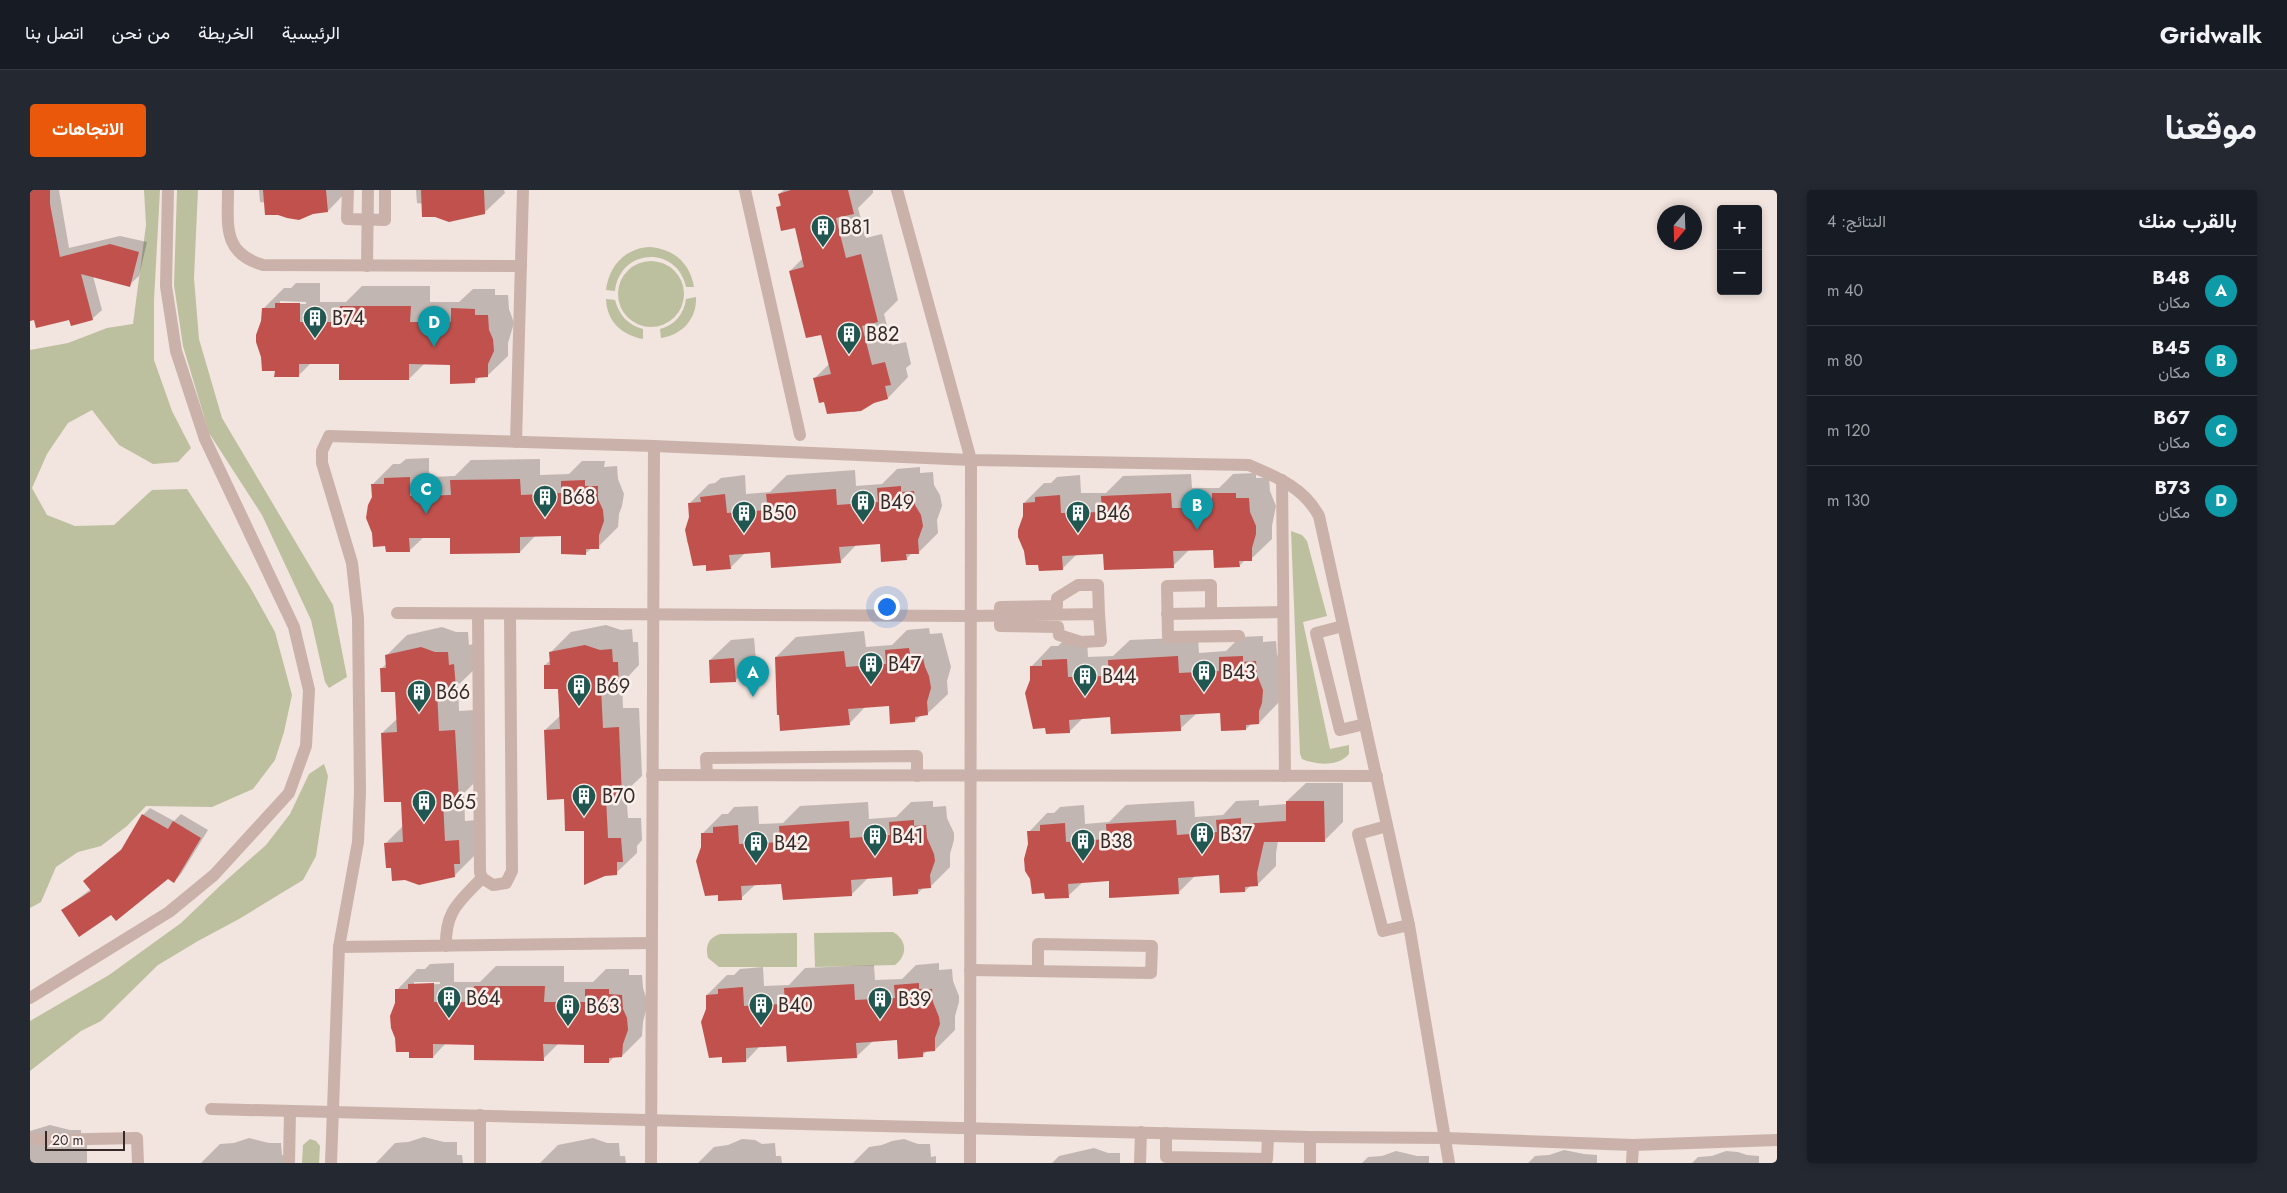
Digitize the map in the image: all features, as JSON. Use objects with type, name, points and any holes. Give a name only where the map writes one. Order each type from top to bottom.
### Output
[{"type":"street","points":[[30,998],[169,912],[214,875],[288,792],[306,746],[309,690],[294,627],[205,439],[176,351],[166,286],[168,190]]},
{"type":"street","points":[[228,190],[228,233],[238,252],[246,260],[263,265],[521,266]]},
{"type":"street","points":[[348,190],[347,219],[367,220],[385,220],[385,190]]},
{"type":"street","points":[[366,266],[368,190]]},
{"type":"street","points":[[516,442],[523,190]]},
{"type":"street","points":[[745,190],[800,436]]},
{"type":"street","points":[[897,190],[971,460],[970,1163]]},
{"type":"street","points":[[331,1163],[339,947],[358,842],[360,792],[358,618],[352,563],[322,463],[322,452],[329,436],[654,446],[971,460],[1249,465],[1300,490],[1312,502],[1319,516],[1377,776],[1409,925],[1449,1163]]},
{"type":"street","points":[[651,1163],[654,446]]},
{"type":"street","points":[[1282,480],[1285,776]]},
{"type":"street","points":[[1098,584],[1099,614],[1101,640],[1081,642],[1059,635],[1058,627],[1000,626],[1000,607],[1057,606],[1057,598],[1078,586],[1098,584]]},
{"type":"street","points":[[1224,636],[1211,585],[1167,586],[1168,637],[1239,636]]},
{"type":"street","points":[[1167,614],[1282,612]]},
{"type":"street","points":[[397,613],[971,616],[1099,614]]},
{"type":"street","points":[[478,614],[480,872],[482,878],[493,885],[500,885],[506,883],[512,872],[510,614]]},
{"type":"street","points":[[1343,626],[1316,633],[1340,730],[1365,724]]},
{"type":"street","points":[[706,775],[706,758],[917,756],[917,776]]},
{"type":"street","points":[[652,775],[1377,776]]},
{"type":"street","points":[[1388,826],[1358,834],[1383,931],[1409,925]]},
{"type":"street","points":[[446,946],[446,928],[452,911],[482,878]]},
{"type":"street","points":[[339,947],[652,943]]},
{"type":"street","points":[[970,970],[1151,973],[1152,946],[1038,944],[1038,971]]},
{"type":"street","points":[[212,1109],[1310,1137],[1446,1138],[1633,1146],[1777,1140]]},
{"type":"street","points":[[289,1163],[290,1111]]},
{"type":"street","points":[[480,1115],[480,1163]]},
{"type":"street","points":[[1140,1163],[1141,1132]]},
{"type":"street","points":[[1166,1133],[1166,1157],[1267,1159],[1268,1136]]},
{"type":"street","points":[[30,1137],[41,1140],[137,1138],[138,1163]]},
{"type":"street","points":[[1310,1137],[1310,1163]]},
{"type":"street","points":[[1632,1163],[1633,1146]]},
{"type":"green space","points":[[144,190],[160,190],[154,300],[154,360],[172,411],[191,448],[178,462],[153,464],[119,445],[92,410],[68,423],[47,454],[32,488],[47,515],[75,526],[114,525],[152,490],[187,489],[250,587],[275,632],[292,695],[284,732],[275,760],[253,789],[212,807],[146,806],[127,826],[101,846],[78,852],[56,867],[41,902],[30,908],[30,350],[68,343],[107,328],[133,324],[146,225]]},
{"type":"green space","points":[[177,190],[198,190],[194,278],[199,339],[222,418],[333,605],[347,677],[329,688],[325,682],[311,620],[262,515],[209,433],[183,346],[174,285]]},
{"type":"green space","points":[[650,247],[659,248],[680,259],[689,271],[694,287],[686,287],[681,273],[672,264],[661,258],[649,257],[637,260],[627,266],[619,277],[615,291],[606,290],[611,273],[620,260],[633,251]]},
{"type":"green space","points":[[651,261],[664,263],[674,271],[682,281],[684,294],[682,307],[674,317],[664,325],[651,327],[638,325],[628,317],[620,307],[618,294],[620,281],[628,271],[638,263]]},
{"type":"green space","points":[[696,297],[694,312],[687,325],[682,330],[661,338],[660,329],[670,325],[678,318],[686,299]]},
{"type":"green space","points":[[606,299],[615,300],[625,319],[643,329],[643,339],[622,331],[617,326],[609,314]]},
{"type":"green space","points":[[1291,531],[1302,535],[1307,541],[1327,616],[1303,622],[1330,749],[1349,745],[1349,754],[1333,763],[1308,761],[1302,759],[1300,754]]},
{"type":"green space","points":[[324,764],[328,776],[316,856],[303,880],[158,965],[101,1021],[81,1031],[30,1071],[30,1021],[109,975],[181,923],[266,845],[290,814],[309,774]]},
{"type":"green space","points":[[893,932],[901,939],[904,948],[902,957],[895,965],[815,967],[814,933]]},
{"type":"green space","points":[[797,933],[797,967],[719,967],[708,958],[708,943],[720,934]]},
{"type":"green space","points":[[310,1139],[316,1141],[320,1146],[319,1163],[302,1163],[303,1145]]},
{"type":"building","points":[[30,190],[50,190],[50,204],[60,257],[110,244],[139,252],[130,287],[81,274],[93,320],[71,326],[69,320],[36,328],[34,320],[30,321]]},
{"type":"building","points":[[263,190],[326,190],[328,212],[313,214],[299,220],[278,215],[265,215]]},
{"type":"building","points":[[421,190],[484,190],[485,214],[449,222],[435,217],[422,217]]},
{"type":"building","points":[[791,190],[848,190],[854,214],[836,218],[846,258],[861,254],[878,322],[862,326],[872,365],[885,362],[891,385],[885,386],[888,399],[874,403],[861,411],[827,414],[824,402],[819,403],[813,378],[831,374],[821,335],[806,338],[789,271],[804,267],[795,228],[781,231],[776,207],[781,206],[778,194]]},
{"type":"building","points":[[275,303],[300,303],[300,322],[341,322],[340,306],[411,306],[410,322],[451,322],[451,308],[475,309],[475,315],[488,315],[489,330],[493,339],[494,351],[488,364],[488,377],[475,378],[475,383],[450,384],[450,365],[409,364],[409,380],[339,380],[339,364],[299,364],[299,377],[274,377],[275,371],[262,371],[256,335],[261,321],[262,308],[275,308]]},
{"type":"building","points":[[410,477],[410,496],[451,495],[450,480],[520,479],[521,495],[561,493],[561,481],[585,480],[585,486],[598,486],[598,499],[603,510],[604,521],[599,535],[599,549],[586,549],[586,555],[561,554],[561,536],[520,537],[520,553],[450,554],[450,538],[409,538],[410,552],[386,552],[385,546],[373,547],[372,533],[366,518],[368,505],[372,497],[371,484],[384,484],[384,478]]},
{"type":"building","points":[[901,486],[901,492],[914,491],[915,505],[921,515],[923,526],[918,540],[919,554],[906,554],[907,560],[881,562],[880,544],[839,547],[841,563],[771,568],[770,552],[729,555],[731,569],[706,571],[706,565],[693,566],[685,530],[689,517],[688,503],[701,502],[700,497],[725,494],[727,513],[768,510],[766,494],[836,489],[837,505],[878,502],[877,488]]},
{"type":"building","points":[[1171,493],[1172,508],[1212,508],[1212,493],[1236,493],[1236,498],[1249,498],[1250,512],[1256,526],[1252,561],[1239,561],[1240,567],[1214,568],[1213,550],[1173,551],[1174,568],[1104,570],[1103,554],[1062,556],[1063,570],[1039,571],[1038,565],[1026,565],[1024,551],[1018,537],[1018,530],[1023,516],[1023,503],[1035,502],[1035,497],[1060,495],[1061,513],[1102,512],[1101,496]]},
{"type":"building","points":[[585,645],[600,650],[612,649],[613,662],[618,662],[619,687],[601,688],[603,728],[619,727],[622,797],[606,798],[608,838],[621,838],[623,862],[617,862],[617,875],[605,876],[584,885],[584,831],[565,831],[564,799],[547,800],[544,730],[560,729],[558,689],[544,689],[544,665],[550,665],[549,652]]},
{"type":"building","points":[[421,647],[435,652],[448,652],[449,665],[454,664],[456,689],[437,690],[439,731],[455,730],[459,800],[443,801],[445,841],[459,840],[460,864],[454,864],[455,877],[419,885],[405,880],[392,881],[391,868],[386,868],[384,843],[403,842],[401,802],[384,802],[381,733],[397,732],[395,692],[381,692],[380,668],[386,668],[385,655]]},
{"type":"building","name":"B47","points":[[909,648],[910,654],[922,653],[929,676],[931,688],[927,702],[928,715],[915,717],[915,722],[890,724],[889,706],[848,709],[850,725],[780,731],[779,715],[777,715],[775,657],[844,651],[846,667],[886,664],[885,650]]},
{"type":"building","points":[[1178,656],[1179,673],[1219,671],[1219,657],[1243,656],[1243,662],[1256,661],[1257,675],[1263,690],[1259,711],[1259,724],[1246,725],[1246,730],[1221,731],[1220,713],[1180,715],[1181,731],[1111,734],[1110,717],[1069,720],[1070,733],[1046,734],[1045,728],[1033,729],[1025,693],[1030,680],[1030,666],[1042,666],[1042,660],[1067,659],[1068,677],[1109,676],[1108,660]]},
{"type":"building","points":[[734,658],[736,682],[710,683],[709,660]]},
{"type":"building","points":[[1286,801],[1324,801],[1325,842],[1264,842],[1257,873],[1258,886],[1245,887],[1245,892],[1220,893],[1219,875],[1178,878],[1179,894],[1109,898],[1109,881],[1068,884],[1069,898],[1045,899],[1044,893],[1032,894],[1030,879],[1025,871],[1024,859],[1028,844],[1027,831],[1040,831],[1040,825],[1065,823],[1066,842],[1107,839],[1106,824],[1121,823],[1176,820],[1177,835],[1217,832],[1216,820],[1241,818],[1241,824],[1286,821]]},
{"type":"building","points":[[142,814],[168,829],[173,821],[201,838],[174,883],[168,879],[116,921],[111,915],[79,937],[61,910],[91,891],[83,881],[121,850]]},
{"type":"building","points":[[914,820],[914,826],[926,825],[927,838],[935,861],[930,875],[931,888],[918,889],[918,894],[893,896],[892,877],[851,880],[852,896],[783,900],[781,884],[741,886],[742,900],[718,901],[718,895],[705,896],[696,861],[701,847],[701,833],[713,833],[713,827],[738,825],[739,844],[780,842],[779,826],[849,821],[850,838],[890,835],[889,822]]},
{"type":"building","points":[[434,983],[434,1002],[474,1002],[474,986],[545,986],[544,1002],[585,1002],[585,989],[609,989],[609,994],[622,995],[623,1009],[627,1018],[628,1030],[623,1044],[622,1057],[609,1058],[609,1063],[584,1063],[584,1045],[543,1044],[544,1061],[474,1060],[474,1045],[433,1044],[433,1058],[409,1058],[409,1052],[396,1052],[395,1038],[391,1028],[390,1016],[395,1003],[395,989],[408,989],[408,984]]},
{"type":"building","points":[[919,983],[919,989],[932,989],[933,1002],[940,1024],[935,1038],[935,1051],[923,1052],[923,1057],[898,1059],[897,1040],[856,1043],[857,1058],[787,1062],[786,1046],[746,1048],[746,1062],[722,1063],[722,1057],[709,1058],[701,1022],[706,1009],[706,995],[718,994],[718,989],[743,987],[744,1006],[785,1004],[784,988],[854,984],[855,1000],[895,998],[894,985]]},
{"type":"place","name":"B81","points":[[823,248]]},
{"type":"place","name":"B74","points":[[315,339]]},
{"type":"place","name":"B73","points":[[434,347]]},
{"type":"place","name":"B82","points":[[849,355]]},
{"type":"place","name":"B67","points":[[426,514]]},
{"type":"place","name":"B68","points":[[545,518]]},
{"type":"place","name":"B49","points":[[863,523]]},
{"type":"place","name":"B45","points":[[1197,530]]},
{"type":"place","name":"B50","points":[[744,534]]},
{"type":"place","name":"B46","points":[[1078,534]]},
{"type":"place","name":"B47","points":[[871,685]]},
{"type":"place","name":"B43","points":[[1204,693]]},
{"type":"place","name":"B48","points":[[753,697]]},
{"type":"place","name":"B44","points":[[1085,697]]},
{"type":"place","name":"B69","points":[[579,707]]},
{"type":"place","name":"B66","points":[[419,713]]},
{"type":"place","name":"B70","points":[[584,817]]},
{"type":"place","name":"B65","points":[[424,823]]},
{"type":"place","name":"B37","points":[[1202,855]]},
{"type":"place","name":"B41","points":[[875,857]]},
{"type":"place","name":"B38","points":[[1083,862]]},
{"type":"place","name":"B42","points":[[756,864]]},
{"type":"place","name":"B64","points":[[449,1019]]},
{"type":"place","name":"B39","points":[[880,1020]]},
{"type":"place","name":"B40","points":[[761,1026]]},
{"type":"place","name":"B63","points":[[568,1027]]}]
